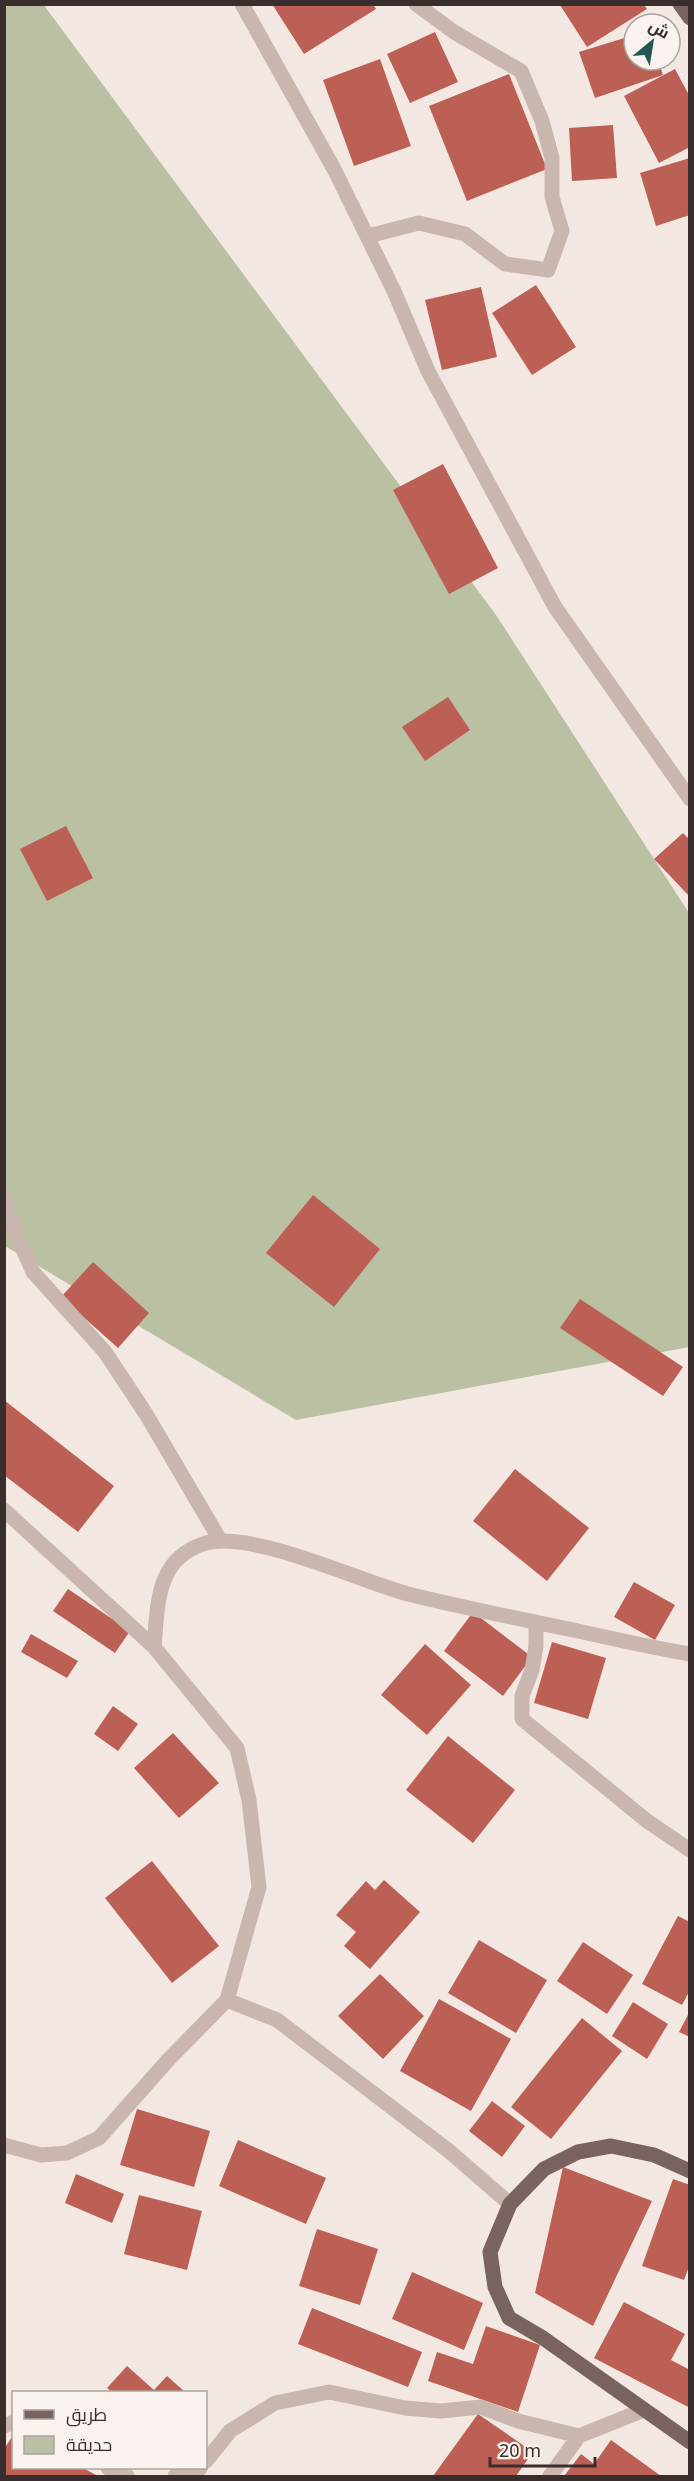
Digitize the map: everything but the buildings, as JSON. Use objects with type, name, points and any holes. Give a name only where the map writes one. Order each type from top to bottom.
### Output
[{"type":"main road","points":[[680,4],[690,18]]},
{"type":"main road","points":[[690,2171],[654,2155],[611,2146],[578,2152],[544,2169],[510,2204],[490,2252],[495,2288],[509,2319],[543,2338],[690,2442]]},
{"type":"street","points":[[242,4],[334,169],[368,236],[438,392],[555,607],[690,799]]},
{"type":"street","points":[[368,236],[419,223],[465,234],[505,264],[548,270],[562,231],[552,197],[552,158],[542,121],[521,71],[454,32],[416,4]]},
{"type":"street","points":[[4,1195],[16,1233],[33,1272],[105,1352],[220,1540]]},
{"type":"street","points":[[4,1510],[154,1647],[237,1748],[249,1800],[259,1887],[227,2000],[169,2059],[99,2138],[66,2153],[41,2155],[4,2145]]},
{"type":"street","points":[[154,1647],[159,1588],[168,1570],[202,1544],[220,1540],[248,1541],[407,1593],[690,1654]]},
{"type":"street","points":[[536,1622],[536,1646],[532,1670],[522,1696],[522,1719],[647,1821],[690,1850]]},
{"type":"street","points":[[227,2000],[277,2020],[449,2151],[510,2204]]},
{"type":"street","points":[[207,2460],[230,2431],[275,2403],[329,2392],[441,2411],[481,2407],[518,2421],[579,2436]]},
{"type":"street","points":[[550,2476],[579,2436],[644,2410]]},
{"type":"street","points":[[110,2469],[127,2476]]},
{"type":"street","points":[[175,2476],[194,2475],[199,2469]]},
{"type":"green space","points":[[43,4],[496,615],[689,913],[689,1347],[296,1420],[5,1246],[4,5]]}]
